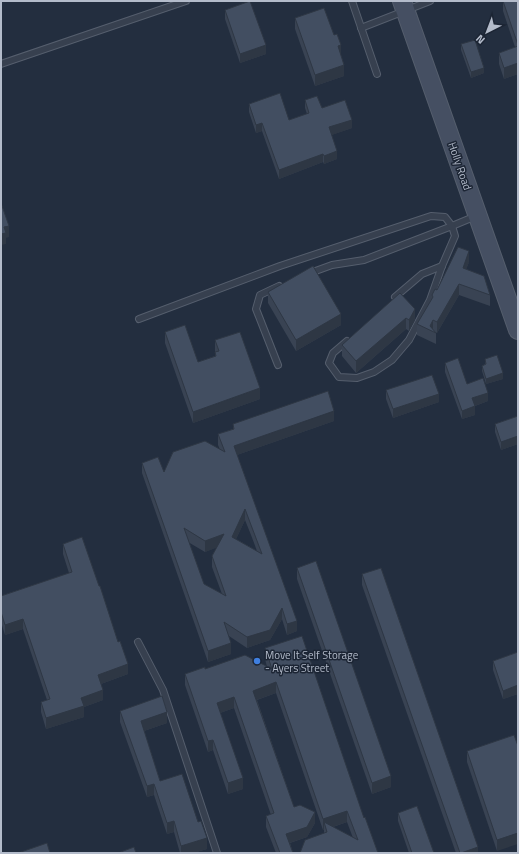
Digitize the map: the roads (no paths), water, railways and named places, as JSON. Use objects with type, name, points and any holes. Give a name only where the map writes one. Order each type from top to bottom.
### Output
[{"type":"main road","name":"Holly Road","points":[[404,6],[518,330]]},
{"type":"lane","points":[[1,64],[186,1]]},
{"type":"lane","points":[[352,1],[377,74]]},
{"type":"lane","points":[[361,28],[404,6],[430,1]]},
{"type":"lane","points":[[302,276],[332,265],[364,260],[478,215]]},
{"type":"lane","points":[[138,319],[280,266],[432,216],[445,217],[452,226],[455,236],[430,300],[409,340],[392,360],[374,372],[357,378],[339,377],[329,363],[333,353],[350,338]]},
{"type":"lane","points":[[392,300],[422,274],[442,266]]},
{"type":"lane","points":[[278,365],[256,309],[260,295],[288,282]]},
{"type":"lane","points":[[138,642],[163,690],[217,853]]},
{"type":"place","name":"Move It Self Storage - Ayers Street","points":[[257,661]]}]
